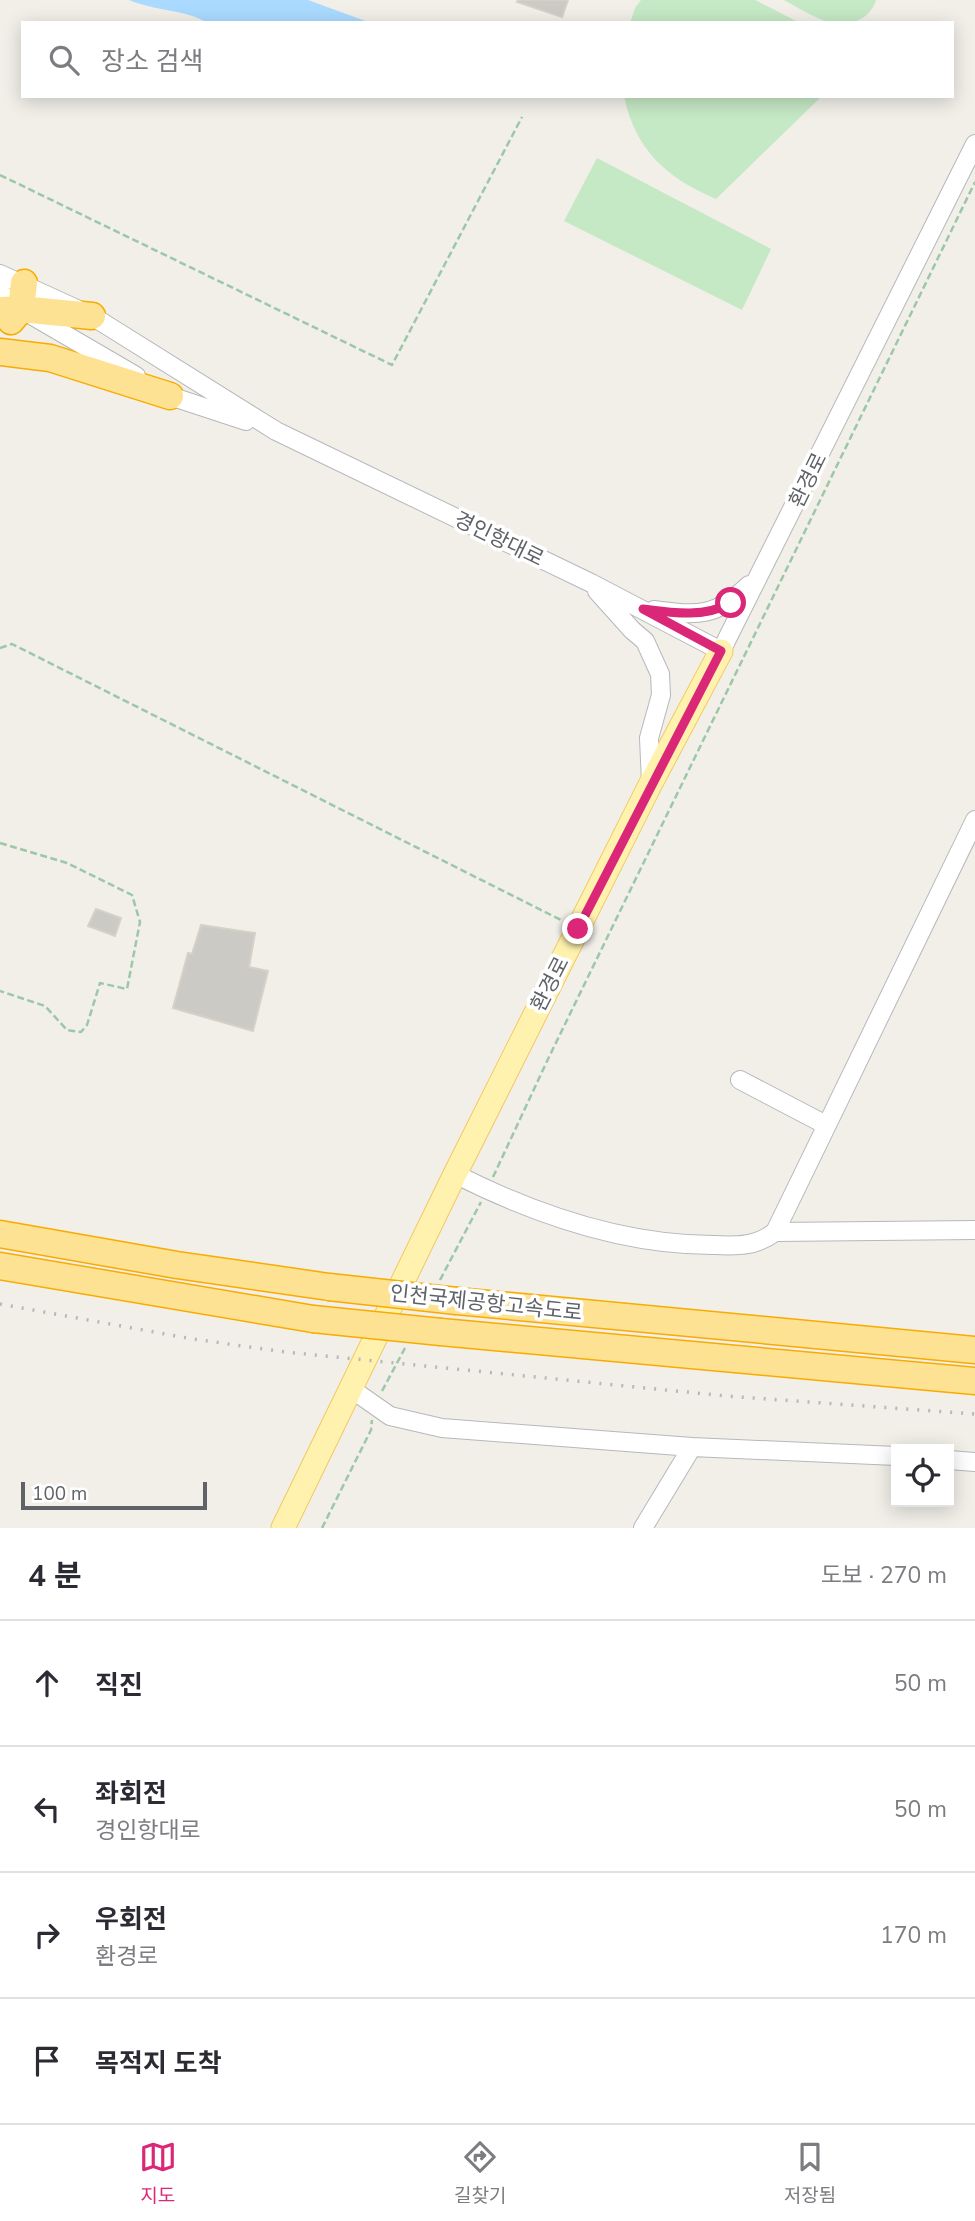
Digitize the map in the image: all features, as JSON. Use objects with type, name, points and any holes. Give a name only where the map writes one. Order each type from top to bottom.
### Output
[{"type":"highway","points":[[0,327],[13,320],[9,294],[92,316]]},
{"type":"highway","points":[[0,352],[50,358],[170,396]]},
{"type":"highway","name":"인천국제공항고속도로","points":[[0,1234],[177,1265],[328,1287],[447,1293],[975,1350]]},
{"type":"highway","name":"인천국제공항고속도로","points":[[0,1266],[313,1319],[975,1381]]},
{"type":"main road","name":"환경로","points":[[283,1528],[455,1174],[651,783],[721,651]]},
{"type":"street","name":"환경로","points":[[721,651],[975,144]]},
{"type":"street","name":"경인항대로","points":[[9,294],[170,396],[276,431]]},
{"type":"street","name":"경인항대로","points":[[92,316],[276,431],[591,583],[721,651]]},
{"type":"street","points":[[643,609],[683,614],[719,609],[731,603],[750,584],[776,544]]},
{"type":"street","points":[[591,583],[645,641],[660,674],[661,695],[649,738],[651,783]]},
{"type":"street","points":[[455,1174],[487,1190],[597,1229],[649,1241],[741,1246],[764,1240],[775,1232],[975,820]]},
{"type":"street","points":[[740,1080],[826,1125]]},
{"type":"street","points":[[775,1232],[975,1230]]},
{"type":"street","points":[[350,1388],[390,1416],[442,1428],[692,1447],[891,1456]]},
{"type":"street","points":[[643,1528],[692,1447]]},
{"type":"street","points":[[954,1460],[975,1462]]},
{"type":"path","points":[[0,175],[391,365],[522,117]]},
{"type":"path","points":[[447,1293],[487,1190],[549,1057],[975,182]]},
{"type":"path","points":[[0,648],[12,644],[578,929]]},
{"type":"path","points":[[0,843],[67,863],[132,895],[140,922],[127,989],[100,983],[87,1025],[81,1032],[67,1030],[45,1006],[0,991]]},
{"type":"path","points":[[322,1528],[371,1430],[374,1406],[406,1345]]},
{"type":"green space","points":[[641,0],[755,0],[796,21],[631,21]]},
{"type":"green space","points":[[784,0],[876,0],[868,13],[856,21],[820,19]]},
{"type":"green space","points":[[625,98],[820,98],[716,199],[682,182],[656,160],[636,132]]},
{"type":"green space","points":[[597,158],[771,249],[742,310],[564,221]]},
{"type":"water","points":[[129,0],[308,0],[366,21],[204,21]]},
{"type":"building","points":[[568,0],[562,17],[517,2]]},
{"type":"building","points":[[96,909],[121,918],[115,936],[88,926]]},
{"type":"building","points":[[201,925],[255,933],[249,967],[268,971],[253,1031],[173,1008],[188,953],[192,954]]},
{"type":"railway","points":[[0,1304],[193,1339],[285,1352],[726,1396],[975,1414]]},
{"type":"route","points":[[578,929],[721,651],[643,609],[683,614],[719,609],[731,603]]}]
